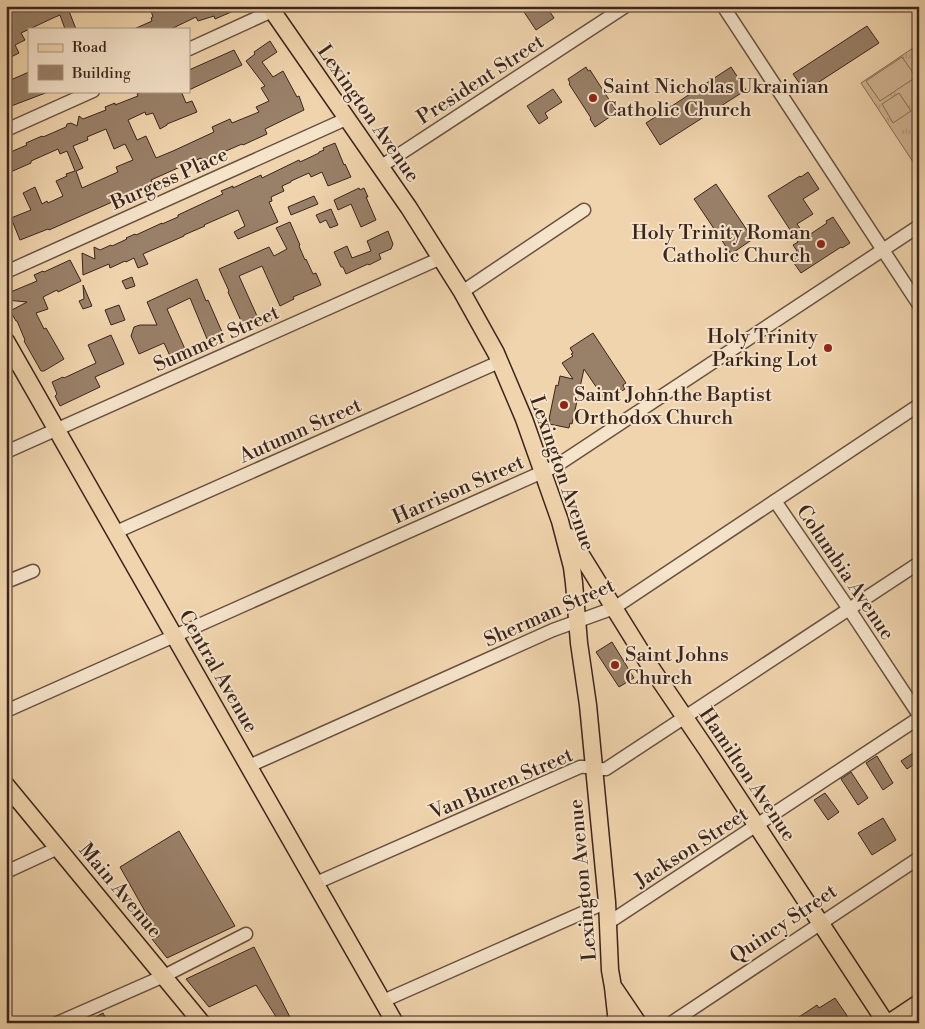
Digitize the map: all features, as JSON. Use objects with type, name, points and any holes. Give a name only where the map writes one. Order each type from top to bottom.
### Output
[{"type":"main road","name":"Lexington Avenue","points":[[270,9],[409,208],[462,292],[499,362],[524,419],[560,521],[572,567],[588,705],[608,924],[610,970],[614,988],[617,1023]]},
{"type":"main road","name":"Central Avenue","points":[[6,340],[395,1023]]},
{"type":"main road","name":"Hamilton Avenue","points":[[560,521],[650,666],[888,1023]]},
{"type":"main road","name":"Main Avenue","points":[[6,785],[202,1023]]},
{"type":"main road","points":[[606,1023],[604,986],[610,970]]},
{"type":"main road","points":[[614,988],[638,1023]]},
{"type":"main road","points":[[888,1023],[919,1003]]},
{"type":"street","name":"President Street","points":[[380,167],[626,6]]},
{"type":"street","points":[[723,6],[919,306]]},
{"type":"street","points":[[190,49],[270,9]]},
{"type":"street","points":[[6,130],[91,92]]},
{"type":"street","name":"Burgess Place","points":[[6,272],[346,119]]},
{"type":"street","points":[[462,292],[584,210]]},
{"type":"street","name":"Harrison Street","points":[[6,711],[556,466],[919,226]]},
{"type":"street","name":"Summer Street","points":[[6,452],[441,258]]},
{"type":"street","name":"Autumn Street","points":[[116,532],[499,362]]},
{"type":"street","name":"Sherman Street","points":[[250,766],[554,630],[614,608],[919,406]]},
{"type":"street","name":"Columbia Avenue","points":[[775,500],[919,716]]},
{"type":"street","name":"Van Buren Street","points":[[316,883],[580,767],[606,769],[919,563]]},
{"type":"street","points":[[6,582],[33,571]]},
{"type":"street","name":"Jackson Street","points":[[608,924],[919,716]]},
{"type":"street","points":[[6,872],[58,848]]},
{"type":"street","name":"Quincy Street","points":[[671,1023],[919,858]]},
{"type":"street","points":[[383,1001],[606,902]]},
{"type":"street","points":[[57,1023],[164,976],[246,934]]},
{"type":"green space","points":[[919,44],[919,171],[861,83]]},
{"type":"green space","points":[[902,57],[916,77],[880,101],[866,81]]},
{"type":"green space","points":[[899,93],[911,111],[893,123],[882,104]]},
{"type":"building","points":[[20,6],[67,6],[76,28],[65,28],[60,15],[28,28],[21,33],[25,40],[15,45],[19,53],[11,57],[6,49],[6,12]]},
{"type":"building","points":[[164,6],[245,6],[215,19],[214,16],[198,21],[196,17],[173,28],[136,28],[152,21],[151,11]]},
{"type":"building","points":[[520,6],[546,6],[554,18],[536,30]]},
{"type":"building","points":[[867,26],[879,43],[805,91],[793,74]]},
{"type":"building","points":[[270,41],[277,52],[262,62],[273,77],[283,71],[297,97],[299,96],[304,110],[265,129],[267,134],[243,145],[203,161],[201,158],[151,180],[153,184],[49,230],[20,240],[11,218],[31,210],[23,193],[35,187],[42,204],[47,201],[48,203],[63,196],[56,181],[67,176],[66,174],[75,171],[67,151],[60,154],[58,149],[6,174],[6,154],[27,145],[26,143],[66,127],[67,124],[71,123],[77,126],[79,116],[83,119],[106,110],[105,107],[138,96],[137,94],[142,92],[181,92],[186,103],[192,101],[197,112],[167,124],[160,129],[153,113],[146,115],[145,112],[128,120],[137,140],[146,136],[156,158],[214,132],[212,127],[230,119],[232,123],[259,112],[256,107],[269,101],[261,88],[265,86],[246,61],[255,54],[254,52]],"holes":[[[106,129],[114,149],[125,144],[133,160],[116,167],[118,172],[82,188],[76,171],[83,168],[73,146],[88,140],[87,137]]]},
{"type":"building","points":[[234,50],[242,65],[190,90],[190,70]]},
{"type":"building","name":"Saint Nicholas Ukrainian Catholic Church","points":[[586,67],[588,71],[590,70],[617,112],[595,127],[569,84],[568,79]]},
{"type":"building","points":[[731,67],[746,90],[660,145],[646,123]]},
{"type":"building","points":[[28,72],[28,92],[48,92],[6,108],[6,82]]},
{"type":"building","points":[[553,89],[562,102],[545,113],[548,118],[539,124],[527,106]]},
{"type":"building","points":[[335,143],[351,177],[328,186],[322,172],[311,177],[309,173],[282,186],[284,191],[271,197],[272,201],[269,202],[278,222],[238,239],[234,232],[245,226],[238,210],[143,254],[148,264],[138,268],[134,258],[110,268],[109,264],[83,275],[82,253],[95,259],[94,247],[100,250],[112,246],[135,234],[178,217],[178,215],[223,194],[221,191],[233,186],[233,188],[261,175],[262,178],[299,160],[300,162]]},
{"type":"building","points":[[808,172],[819,189],[803,199],[813,214],[797,224],[806,237],[833,217],[850,243],[801,273],[791,259],[792,254],[797,251],[793,245],[798,242],[768,196]]},
{"type":"building","points":[[716,184],[753,239],[731,254],[694,199]]},
{"type":"building","points":[[359,188],[360,190],[364,188],[376,220],[361,227],[351,204],[338,210],[334,200]]},
{"type":"building","points":[[314,196],[318,204],[291,215],[288,207]]},
{"type":"building","points":[[331,209],[338,225],[330,228],[326,220],[320,223],[316,215]]},
{"type":"building","points":[[290,222],[305,260],[313,274],[316,273],[321,285],[293,297],[294,299],[280,306],[262,266],[239,276],[257,316],[242,323],[219,269],[269,247],[274,256],[287,249],[276,228]]},
{"type":"building","points":[[388,231],[393,244],[391,249],[379,254],[381,259],[346,274],[334,252],[347,246],[352,258],[371,251],[367,241]]},
{"type":"building","points":[[70,260],[81,281],[43,297],[48,309],[36,313],[64,359],[41,371],[24,341],[17,321],[10,311],[27,302],[6,300],[6,290],[13,291],[37,281],[34,275]]},
{"type":"building","points":[[132,277],[135,286],[126,289],[122,281]]},
{"type":"building","points":[[197,279],[222,332],[207,339],[190,298],[167,309],[185,349],[170,356],[164,343],[139,354],[131,336],[134,327],[157,325],[147,302]]},
{"type":"building","points":[[83,285],[92,306],[83,309],[79,301],[84,299]]},
{"type":"building","points":[[119,305],[125,320],[111,325],[105,310]]},
{"type":"building","points":[[593,333],[626,383],[623,385],[625,389],[605,400],[584,369],[572,424],[570,423],[569,428],[549,424],[556,385],[558,386],[560,376],[573,379],[562,363],[573,356],[570,348]]},
{"type":"building","points":[[111,335],[124,364],[95,377],[100,387],[60,406],[55,396],[57,394],[52,382],[96,363],[88,345]]},
{"type":"building","name":"Saint Johns Church","points":[[612,642],[634,678],[619,687],[596,652]]},
{"type":"building","points":[[919,749],[919,761],[907,769],[901,761]]},
{"type":"building","points":[[877,756],[893,783],[883,790],[866,763]]},
{"type":"building","points":[[851,772],[868,798],[858,805],[841,779]]},
{"type":"building","points":[[825,793],[839,812],[828,820],[814,800]]},
{"type":"building","points":[[883,818],[896,840],[872,855],[858,833]]},
{"type":"building","points":[[179,831],[235,926],[167,958],[152,939],[159,936],[120,867]]},
{"type":"building","points":[[254,947],[293,1023],[280,1023],[256,985],[209,1007],[186,979]]},
{"type":"building","points":[[835,998],[852,1023],[790,1023],[817,1005],[819,1008]]},
{"type":"building","points":[[103,1013],[108,1023],[85,1023]]},
{"type":"place","name":"Saint Nicholas Ukrainian Catholic Church","points":[[593,98]]},
{"type":"place","name":"Holy Trinity Roman Catholic Church","points":[[821,244]]},
{"type":"place","name":"Holy Trinity Parking Lot","points":[[828,348]]},
{"type":"place","name":"Saint John the Baptist Orthodox Church","points":[[564,405]]},
{"type":"place","name":"Saint Johns Church","points":[[615,665]]}]
